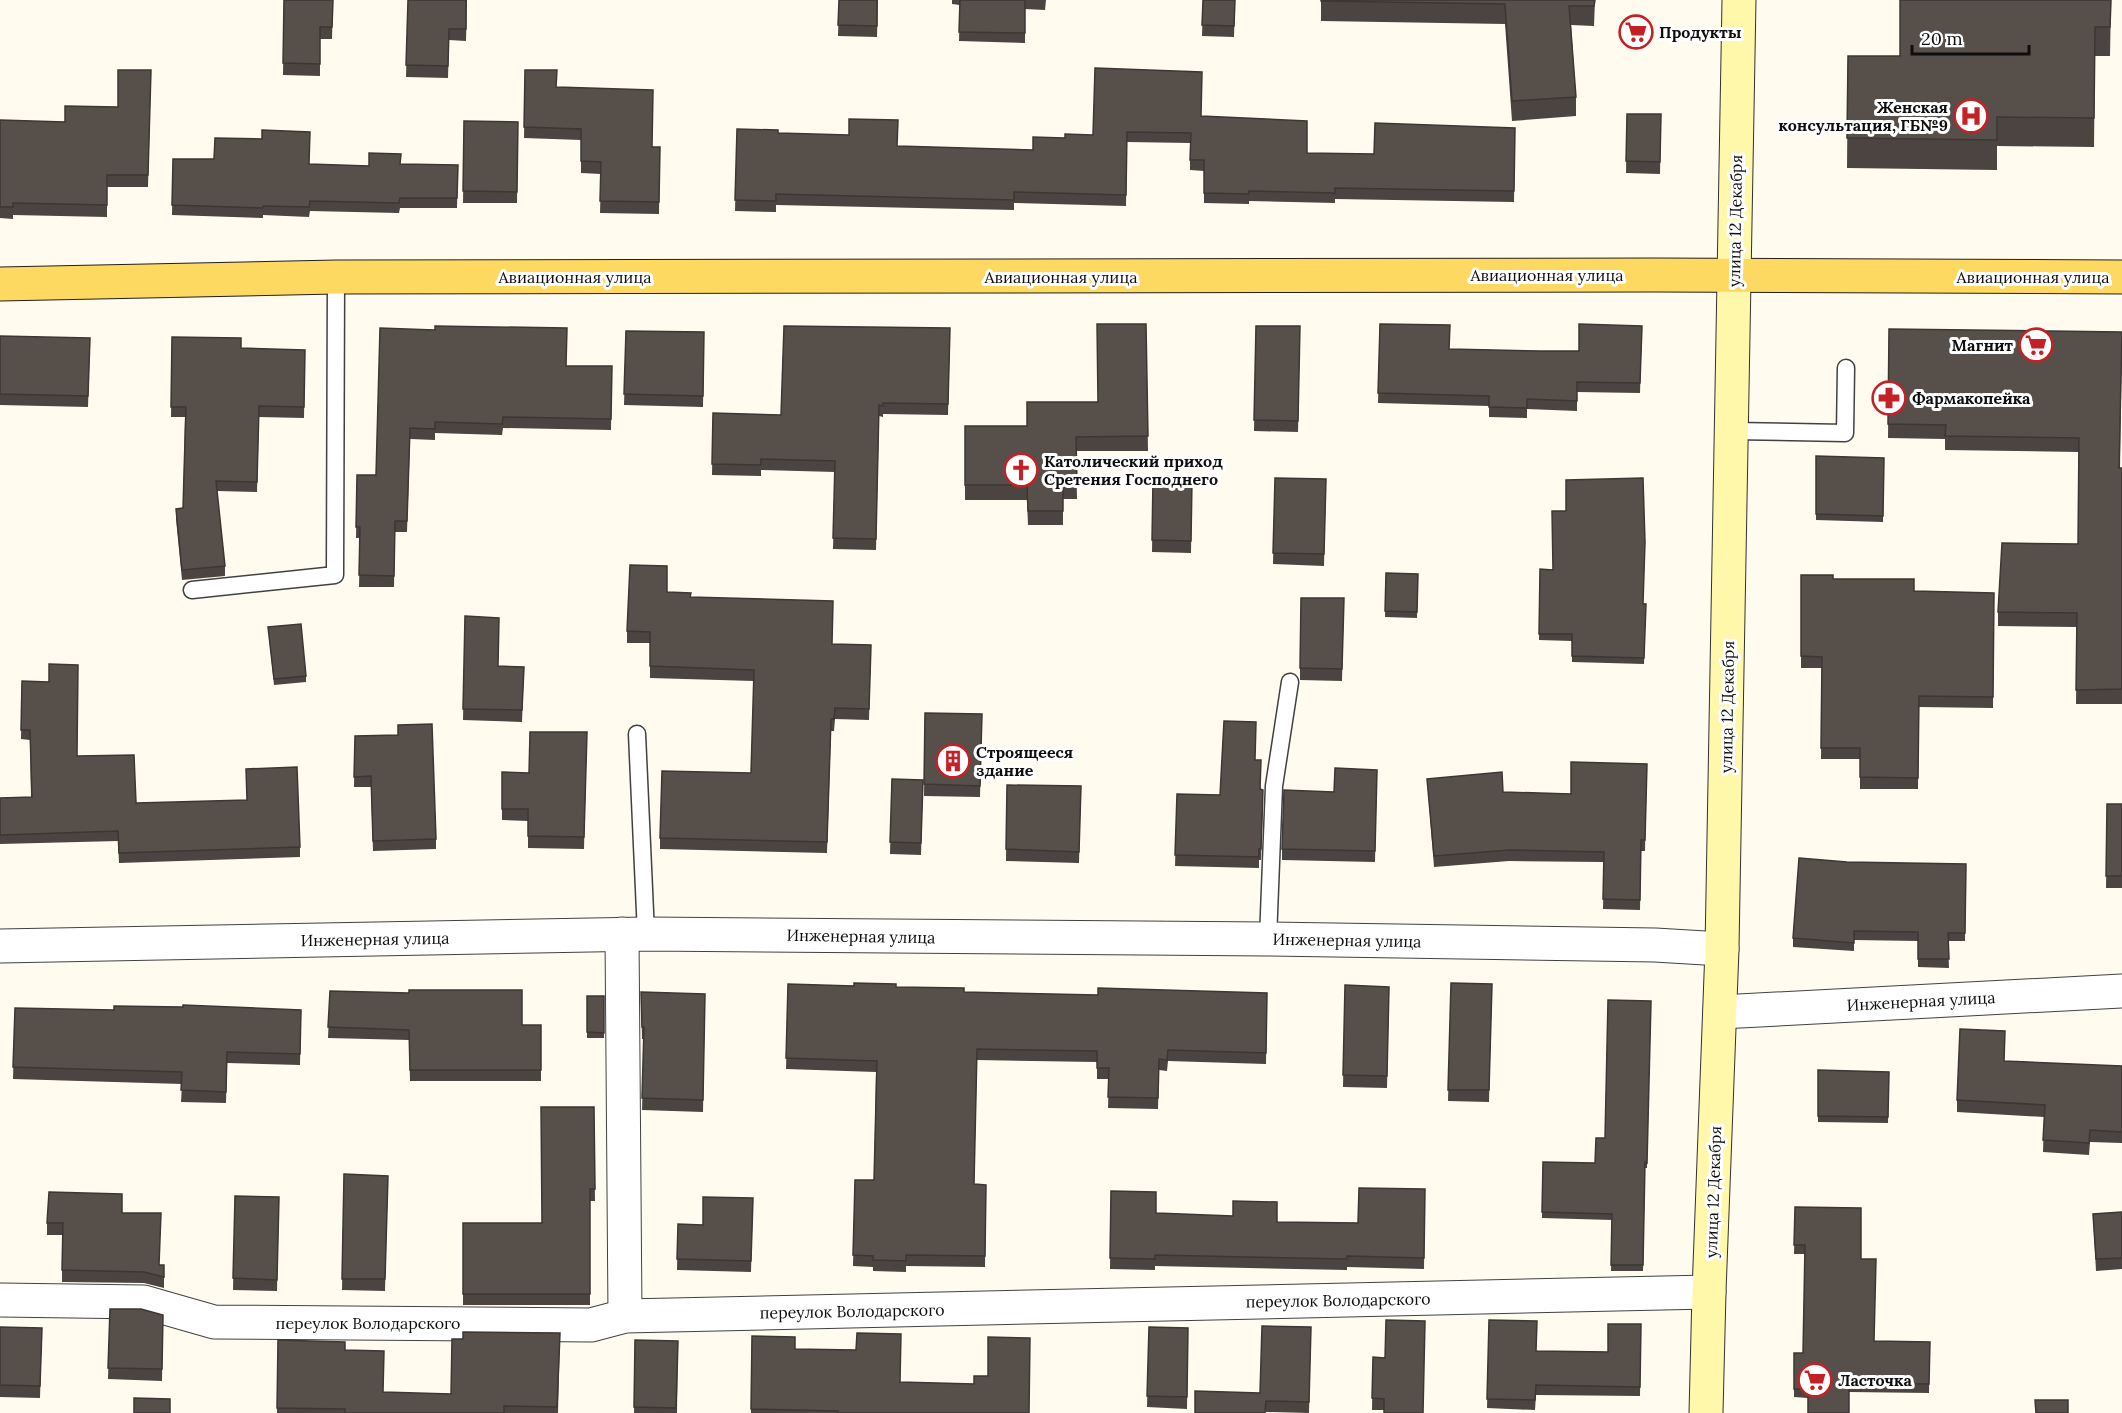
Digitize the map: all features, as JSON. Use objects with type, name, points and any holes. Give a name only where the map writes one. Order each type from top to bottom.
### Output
[{"type":"main road","name":"улица 12 Декабря","points":[[1706,1413],[1722,949],[1739,0]]},
{"type":"main road","name":"Авиационная улица","points":[[0,284],[336,277],[2122,277]]},
{"type":"street","name":"Инженерная улица","points":[[0,946],[634,934],[1268,939],[1655,945],[1722,949]]},
{"type":"street","points":[[625,1316],[634,934]]},
{"type":"street","name":"Инженерная улица","points":[[1720,1012],[2122,991]]},
{"type":"street","name":"переулок Володарского","points":[[0,1300],[144,1302],[214,1322],[591,1325],[625,1316],[1709,1292]]},
{"type":"lane","points":[[192,590],[335,574],[336,277]]},
{"type":"lane","points":[[1732,431],[1845,433],[1846,368]]},
{"type":"lane","points":[[1268,939],[1274,786],[1290,682]]},
{"type":"lane","points":[[634,934],[638,734]]},
{"type":"building","points":[[284,0],[333,0],[332,27],[320,27],[320,64],[283,63]]},
{"type":"building","points":[[408,0],[466,0],[466,29],[449,29],[448,66],[406,65]]},
{"type":"building","points":[[839,0],[877,0],[877,26],[838,25]]},
{"type":"building","points":[[960,0],[1025,0],[1025,33],[959,32]]},
{"type":"building","points":[[1203,0],[1235,0],[1234,26],[1202,25]]},
{"type":"building","points":[[1321,0],[1595,0],[1594,6],[1569,6],[1576,97],[1512,101],[1505,4]]},
{"type":"building","name":"Женская консультация, ГБ№9","points":[[1900,0],[2111,0],[2110,27],[2095,27],[2094,118],[1997,117],[1997,140],[1847,138],[1848,56],[1900,56]]},
{"type":"building","points":[[1095,68],[1202,72],[1201,116],[1307,121],[1307,153],[1374,154],[1375,123],[1515,128],[1514,191],[1335,188],[1335,193],[1249,191],[1249,194],[1204,193],[1204,160],[1190,160],[1191,133],[1127,132],[1126,195],[1014,192],[1014,200],[776,194],[776,201],[735,200],[737,129],[778,130],[778,133],[849,135],[849,119],[898,120],[897,146],[1033,150],[1033,137],[1065,138],[1065,134],[1093,135]]},
{"type":"building","points":[[118,70],[151,70],[148,175],[107,175],[107,205],[13,203],[13,207],[0,207],[0,120],[65,122],[65,106],[118,107]]},
{"type":"building","points":[[525,70],[557,70],[556,87],[653,90],[652,147],[660,147],[659,202],[600,201],[601,162],[581,161],[581,129],[524,127]]},
{"type":"building","points":[[1627,114],[1661,114],[1660,162],[1626,161]]},
{"type":"building","points":[[464,121],[518,122],[517,192],[463,191]]},
{"type":"building","points":[[262,130],[310,132],[309,164],[369,166],[369,153],[401,154],[400,164],[458,165],[457,198],[400,198],[399,203],[310,201],[309,207],[172,205],[173,159],[214,159],[215,138],[262,139]]},
{"type":"building","points":[[1097,324],[1146,324],[1148,436],[1076,437],[1077,484],[1063,485],[1063,511],[1028,511],[1027,485],[965,485],[965,426],[1027,426],[1027,402],[1098,402]]},
{"type":"building","points":[[1380,324],[1450,325],[1449,349],[1540,351],[1579,351],[1579,324],[1642,326],[1640,383],[1577,382],[1577,401],[1527,399],[1527,408],[1489,407],[1489,396],[1378,393]]},
{"type":"building","points":[[435,326],[567,328],[566,366],[612,366],[611,419],[503,417],[502,424],[435,422],[435,429],[410,428],[407,521],[395,521],[394,576],[359,575],[360,527],[356,527],[357,475],[376,475],[380,328],[435,330]]},
{"type":"building","points":[[784,326],[950,328],[948,404],[883,403],[883,406],[879,405],[876,539],[833,538],[835,461],[761,459],[761,465],[712,464],[713,413],[781,415]]},
{"type":"building","points":[[1256,326],[1300,326],[1298,421],[1254,420]]},
{"type":"building","points":[[1889,329],[2122,332],[2119,468],[2122,468],[2122,689],[2076,690],[2077,613],[1998,612],[2002,543],[2078,544],[2079,438],[1945,436],[1946,425],[1888,424]]},
{"type":"building","points":[[626,331],[704,332],[703,396],[624,394]]},
{"type":"building","points":[[0,336],[90,338],[88,396],[0,394]]},
{"type":"building","points":[[172,337],[241,338],[241,348],[305,350],[304,407],[259,406],[257,482],[216,481],[225,566],[182,570],[176,509],[183,508],[186,407],[171,407]]},
{"type":"building","points":[[1816,456],[1884,458],[1883,516],[1816,514]]},
{"type":"building","points":[[1275,478],[1326,479],[1324,554],[1273,553]]},
{"type":"building","points":[[1643,478],[1645,542],[1643,604],[1646,604],[1644,658],[1572,656],[1572,634],[1539,634],[1540,569],[1553,570],[1552,511],[1566,511],[1566,480]]},
{"type":"building","points":[[1153,480],[1192,481],[1191,541],[1152,540]]},
{"type":"building","points":[[630,565],[667,566],[667,592],[691,593],[690,597],[833,601],[832,644],[871,645],[869,709],[835,708],[834,719],[831,719],[827,842],[660,838],[662,771],[751,773],[754,670],[650,666],[650,632],[627,631]]},
{"type":"building","points":[[1386,573],[1418,574],[1417,612],[1385,611]]},
{"type":"building","points":[[1801,575],[1833,575],[1833,579],[1914,579],[1914,591],[1994,593],[1993,697],[1919,696],[1918,778],[1860,777],[1860,748],[1821,748],[1822,657],[1801,656]]},
{"type":"building","points":[[1301,598],[1344,598],[1342,669],[1300,668]]},
{"type":"building","points":[[465,616],[499,618],[498,666],[524,667],[522,710],[463,709]]},
{"type":"building","points":[[301,624],[306,676],[274,679],[268,627]]},
{"type":"building","points":[[49,664],[78,665],[77,756],[134,755],[136,803],[247,800],[246,769],[297,767],[300,847],[119,853],[118,831],[0,835],[0,798],[32,797],[30,730],[21,730],[22,681],[49,682]]},
{"type":"building","name":"Строящееся здание","points":[[925,713],[982,714],[980,786],[924,784]]},
{"type":"building","points":[[1224,721],[1256,722],[1255,760],[1261,760],[1260,789],[1263,790],[1259,857],[1175,855],[1177,794],[1220,795]]},
{"type":"building","points":[[432,724],[436,839],[373,841],[371,776],[354,777],[355,736],[398,735],[398,725]]},
{"type":"building","points":[[530,732],[587,732],[584,837],[528,836],[528,809],[502,809],[502,772],[529,773]]},
{"type":"building","points":[[1571,762],[1647,764],[1645,840],[1641,840],[1640,900],[1603,899],[1604,852],[1509,850],[1434,856],[1427,779],[1502,772],[1503,792],[1571,794]]},
{"type":"building","points":[[1335,768],[1377,770],[1375,851],[1282,849],[1284,790],[1334,792]]},
{"type":"building","points":[[892,779],[923,780],[921,843],[890,842]]},
{"type":"building","points":[[1007,785],[1081,786],[1079,852],[1006,849]]},
{"type":"building","points":[[2107,804],[2122,804],[2122,876],[2106,876]]},
{"type":"building","points":[[1799,858],[1847,862],[1966,864],[1965,933],[1948,933],[1949,959],[1918,959],[1918,932],[1854,931],[1854,943],[1793,938]]},
{"type":"building","points":[[854,983],[896,984],[896,987],[964,988],[964,992],[1098,995],[1098,988],[1267,993],[1266,1053],[1168,1050],[1167,1060],[1159,1059],[1158,1098],[1108,1097],[1109,1068],[1097,1068],[1097,1051],[977,1049],[974,1184],[986,1185],[985,1256],[906,1255],[906,1261],[873,1260],[873,1256],[853,1255],[855,1180],[874,1180],[877,1061],[786,1058],[788,984],[854,986]]},
{"type":"building","points":[[1451,983],[1492,984],[1489,1090],[1448,1090]]},
{"type":"building","points":[[1345,985],[1389,987],[1387,1076],[1343,1075]]},
{"type":"building","points":[[409,990],[522,990],[522,1025],[541,1025],[541,1070],[410,1070],[409,1030],[328,1027],[330,991],[409,993]]},
{"type":"building","points":[[641,992],[705,994],[703,1100],[642,1098],[644,1027],[642,1027]]},
{"type":"building","points":[[587,996],[604,996],[604,1033],[587,1032]]},
{"type":"building","points":[[1608,1000],[1651,1001],[1643,1265],[1611,1265],[1612,1214],[1542,1212],[1543,1162],[1595,1163],[1596,1138],[1605,1138]]},
{"type":"building","points":[[183,1005],[301,1010],[300,1054],[227,1052],[226,1092],[181,1090],[182,1072],[13,1067],[15,1008],[114,1010],[114,1006],[183,1007]]},
{"type":"building","points":[[1960,1029],[2005,1031],[2004,1061],[2122,1066],[2122,1132],[2090,1130],[2089,1143],[2043,1140],[2045,1105],[1957,1100]]},
{"type":"building","points":[[1818,1070],[1889,1072],[1888,1117],[1818,1116]]},
{"type":"building","points":[[541,1107],[594,1107],[595,1189],[590,1189],[590,1294],[463,1294],[463,1223],[542,1223]]},
{"type":"building","points":[[344,1174],[388,1176],[385,1279],[342,1279]]},
{"type":"building","points":[[1359,1188],[1425,1189],[1424,1258],[1347,1256],[1347,1259],[1155,1255],[1155,1259],[1110,1258],[1111,1191],[1156,1192],[1156,1213],[1233,1216],[1233,1201],[1277,1202],[1277,1222],[1358,1223]]},
{"type":"building","points":[[49,1192],[122,1194],[122,1213],[161,1213],[159,1265],[164,1265],[164,1277],[144,1272],[62,1270],[63,1223],[47,1223]]},
{"type":"building","points":[[235,1196],[279,1197],[277,1280],[233,1278]]},
{"type":"building","points":[[703,1197],[753,1198],[751,1261],[677,1259],[678,1224],[703,1225]]},
{"type":"building","points":[[1795,1207],[1861,1208],[1861,1259],[1876,1259],[1874,1341],[1930,1342],[1929,1384],[1849,1383],[1849,1413],[1808,1413],[1808,1389],[1794,1389],[1794,1353],[1803,1353],[1805,1245],[1794,1245]]},
{"type":"building","points":[[2122,1212],[2122,1258],[2096,1259],[2093,1214]]},
{"type":"building","points":[[110,1309],[141,1309],[163,1315],[162,1369],[108,1368]]},
{"type":"building","points":[[1386,1320],[1425,1321],[1423,1413],[1384,1413],[1384,1399],[1372,1398],[1373,1357],[1385,1358]]},
{"type":"building","points":[[1489,1320],[1537,1321],[1536,1351],[1608,1352],[1608,1324],[1641,1324],[1640,1387],[1536,1385],[1535,1400],[1487,1399]]},
{"type":"building","points":[[1262,1326],[1311,1327],[1309,1402],[1266,1401],[1265,1413],[1195,1413],[1195,1391],[1260,1393]]},
{"type":"building","points":[[0,1327],[42,1328],[40,1386],[0,1385]]},
{"type":"building","points":[[1149,1327],[1188,1328],[1187,1397],[1147,1396]]},
{"type":"building","points":[[463,1332],[560,1333],[557,1407],[504,1406],[504,1413],[345,1413],[345,1409],[277,1408],[278,1340],[345,1342],[345,1350],[384,1351],[383,1392],[451,1394],[452,1339],[463,1339]]},
{"type":"building","points":[[857,1333],[901,1334],[900,1382],[974,1384],[974,1376],[988,1376],[988,1337],[1030,1338],[1029,1413],[838,1413],[838,1411],[751,1409],[752,1336],[795,1337],[795,1349],[856,1350]]},
{"type":"building","points":[[635,1340],[678,1341],[676,1408],[634,1407]]},
{"type":"building","points":[[134,1398],[170,1399],[170,1413],[134,1413]]},
{"type":"building","points":[[2035,1400],[2068,1400],[2068,1413],[2036,1413]]},
{"type":"place","name":"Продукты","points":[[1636,32]]},
{"type":"place","name":"Женская консультация, ГБ№9","points":[[1971,116]]},
{"type":"place","name":"Магнит","points":[[2036,345]]},
{"type":"place","name":"Фармакопейка","points":[[1889,398]]},
{"type":"place","name":"Католический приход Сретения Господнего","points":[[1021,470]]},
{"type":"place","name":"Строящееся здание","points":[[953,761]]},
{"type":"place","name":"Ласточка","points":[[1815,1380]]}]
